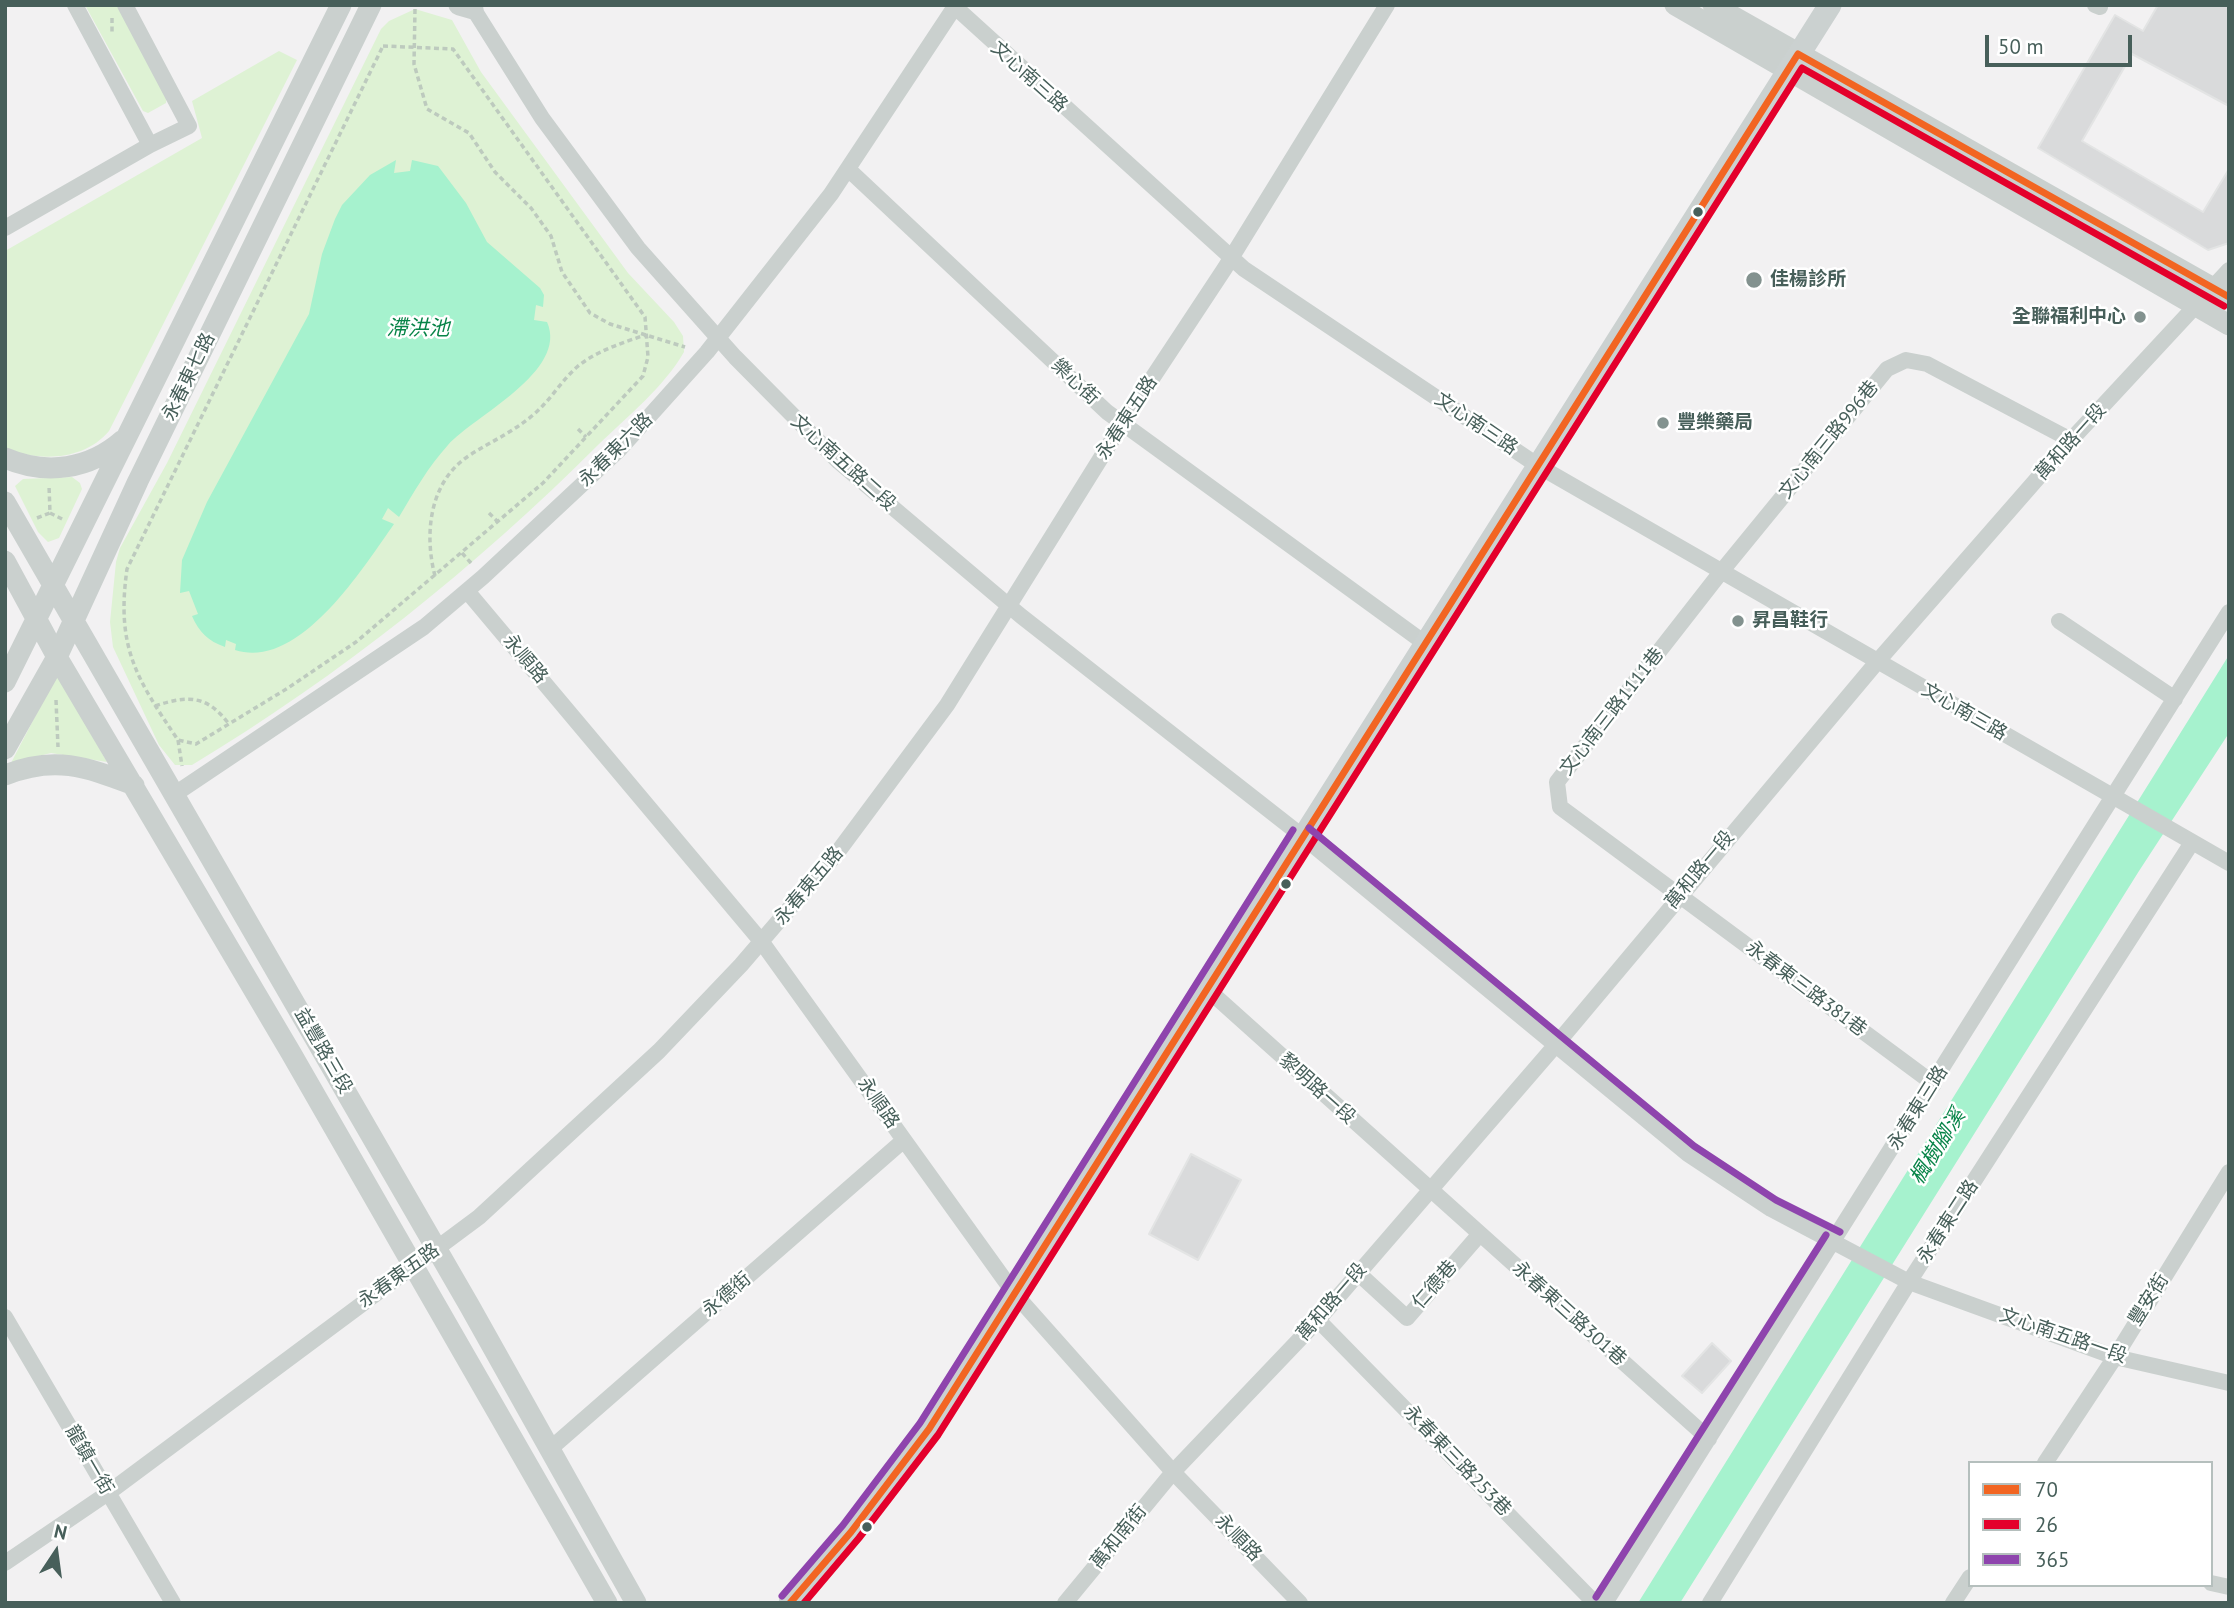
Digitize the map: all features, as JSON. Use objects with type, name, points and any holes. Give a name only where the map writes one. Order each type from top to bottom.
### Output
[{"type":"main road","points":[[790,1603],[851,1532],[929,1429],[1302,836],[1540,467],[1829,5]]},
{"type":"street","points":[[75,5],[150,145]]},
{"type":"street","name":"永春東七路","points":[[5,682],[341,5]]},
{"type":"street","name":"永春東五路","points":[[5,1563],[108,1493],[479,1217],[659,1051],[761,941],[837,853],[947,705],[1122,424],[1230,259],[1387,5]]},
{"type":"street","points":[[1675,5],[1794,62],[2220,292]]},
{"type":"street","points":[[1713,5],[1794,62],[2229,325]]},
{"type":"street","name":"文心南五路二段","points":[[468,6],[507,66],[638,248],[718,339],[839,462],[1009,605],[1302,836]]},
{"type":"street","name":"文心南三路","points":[[954,6],[1230,259],[1540,467],[2191,844]]},
{"type":"street","name":"永春東六路","points":[[175,794],[392,650],[467,591],[619,450],[718,339],[831,194],[954,6]]},
{"type":"street","name":"永春東七路","points":[[5,749],[57,657],[138,481],[374,7]]},
{"type":"street","points":[[5,228],[150,145],[189,126],[119,9]]},
{"type":"street","name":"樂心街","points":[[848,169],[1122,424],[1426,644]]},
{"type":"street","name":"萬和路一段","points":[[1173,1472],[1318,1320],[1555,1046],[1877,662],[2071,440],[2197,305],[2220,292],[2229,270]]},
{"type":"street","name":"文心南三路996巷","points":[[1721,572],[1887,369],[1906,360],[1927,364],[2071,440]]},
{"type":"street","points":[[5,458],[46,469],[66,468],[105,455],[127,436]]},
{"type":"street","name":"益豐路三段","points":[[5,502],[436,1249],[636,1603]]},
{"type":"street","name":"益豐路三段","points":[[5,561],[57,657],[134,785],[607,1603]]},
{"type":"street","name":"文心南三路1111巷","points":[[1679,895],[1560,807],[1557,782],[1721,572]]},
{"type":"street","name":"永順路","points":[[467,591],[761,941],[1014,1293],[1173,1472],[1300,1603]]},
{"type":"street","name":"永春東三路","points":[[1605,1603],[2229,612]]},
{"type":"street","points":[[2059,621],[2175,699]]},
{"type":"street","points":[[5,775],[39,765],[77,765],[134,785]]},
{"type":"street","points":[[1302,836],[1688,1154],[1771,1209],[1835,1241]]},
{"type":"street","points":[[2191,844],[2229,863]]},
{"type":"street","name":"永春東二路","points":[[1710,1603],[1905,1280],[2191,844]]},
{"type":"street","name":"永春東三路381巷","points":[[1679,895],[1934,1084]]},
{"type":"street","name":"黎明路一段","points":[[1206,988],[1429,1189]]},
{"type":"street","name":"永德街","points":[[550,1449],[904,1140]]},
{"type":"street","name":"豐安街","points":[[2046,1461],[2115,1357],[2229,1172]]},
{"type":"street","name":"永春東三路301巷","points":[[1429,1189],[1709,1439]]},
{"type":"street","name":"仁德巷","points":[[1358,1273],[1406,1318],[1479,1234]]},
{"type":"street","name":"文心南五路一段","points":[[1835,1241],[1905,1280],[2115,1357],[2229,1383]]},
{"type":"street","name":"龍鎮一街","points":[[5,1317],[173,1603]]},
{"type":"street","name":"永春東三路253巷","points":[[1318,1320],[1595,1603]]},
{"type":"street","name":"萬和南街","points":[[1065,1603],[1173,1472]]},
{"type":"street","points":[[1952,1603],[1968,1580]]},
{"type":"path","points":[[113,39],[112,26],[119,9]]},
{"type":"path","points":[[415,9],[413,47],[419,89],[427,109],[469,133],[495,172],[531,208],[551,236],[562,272],[590,313],[610,324],[685,347]]},
{"type":"path","points":[[102,22],[120,29]]},
{"type":"path","points":[[178,740],[196,744],[356,642],[543,483],[643,376],[648,357],[645,317],[453,49],[383,46],[127,569],[123,614],[126,642],[138,678],[178,740],[183,766]]},
{"type":"path","points":[[435,576],[427,537],[430,517],[452,470],[470,455],[515,430],[541,409],[575,368],[589,358],[648,335]]},
{"type":"path","points":[[578,429],[586,437]]},
{"type":"path","points":[[49,480],[50,513]]},
{"type":"path","points":[[32,520],[50,513],[68,522]]},
{"type":"path","points":[[489,513],[498,522]]},
{"type":"path","points":[[462,553],[471,563]]},
{"type":"path","points":[[48,692],[57,701],[58,753]]},
{"type":"path","points":[[155,706],[173,700],[197,699],[215,707],[229,724]]},
{"type":"shaded area","points":[[85,5],[117,5],[167,97],[166,103],[148,113],[143,111]]},
{"type":"shaded area","points":[[415,9],[452,20],[481,72],[628,273],[674,322],[683,336],[684,352],[656,389],[552,490],[405,617],[301,695],[247,731],[192,765],[175,765],[159,745],[113,647],[110,622],[120,548],[167,463],[381,29],[389,21]]},
{"type":"shaded area","points":[[279,51],[297,60],[109,431],[87,448],[60,456],[18,453],[5,448],[5,251],[202,138],[192,101]]},
{"type":"shaded area","points":[[72,477],[80,483],[82,489],[59,538],[48,542],[38,532],[15,486],[23,479]]},
{"type":"shaded area","points":[[57,674],[107,762],[51,753],[11,763]]},
{"type":"water","name":"滯洪池","points":[[396,160],[394,173],[410,171],[412,160],[438,166],[466,203],[487,242],[540,288],[544,295],[543,307],[536,305],[534,320],[547,322],[550,340],[544,358],[516,391],[448,445],[399,517],[388,508],[382,519],[394,524],[347,589],[305,631],[282,645],[259,652],[235,650],[236,644],[226,640],[225,647],[209,639],[198,627],[192,616],[198,614],[189,591],[180,593],[182,560],[207,502],[309,314],[322,254],[342,205],[370,175]]},
{"type":"water","name":"楓樹腳溪","points":[[2229,655],[2229,733],[2139,871],[1680,1603],[1638,1603]]},
{"type":"building","points":[[2158,5],[2229,5],[2229,106],[2132,54],[2082,141],[2203,212],[2229,169],[2229,243],[2208,250],[2038,148],[2115,15],[2143,31]]},
{"type":"building","points":[[1191,1154],[1241,1180],[1198,1260],[1149,1234]]},
{"type":"building","points":[[1712,1343],[1731,1361],[1702,1393],[1682,1376]]},
{"type":"transit line","name":"70","points":[[790,1603],[851,1532],[929,1429],[1798,54],[2229,297]]},
{"type":"transit line","name":"26","points":[[804,1603],[859,1538],[938,1435],[1802,68],[2224,306]]},
{"type":"transit line","name":"365","points":[[1309,828],[1694,1146],[1776,1200],[1840,1232]]},
{"type":"transit line","name":"365","points":[[782,1596],[843,1525],[920,1423],[1293,830]]},
{"type":"transit line","name":"365","points":[[1596,1597],[1826,1235]]},
{"type":"place","name":"佳楊診所","points":[[1754,280]]},
{"type":"place","name":"全聯福利中心","points":[[2140,317]]},
{"type":"place","name":"豐樂藥局","points":[[1663,423]]},
{"type":"place","name":"昇昌鞋行","points":[[1738,621]]}]
